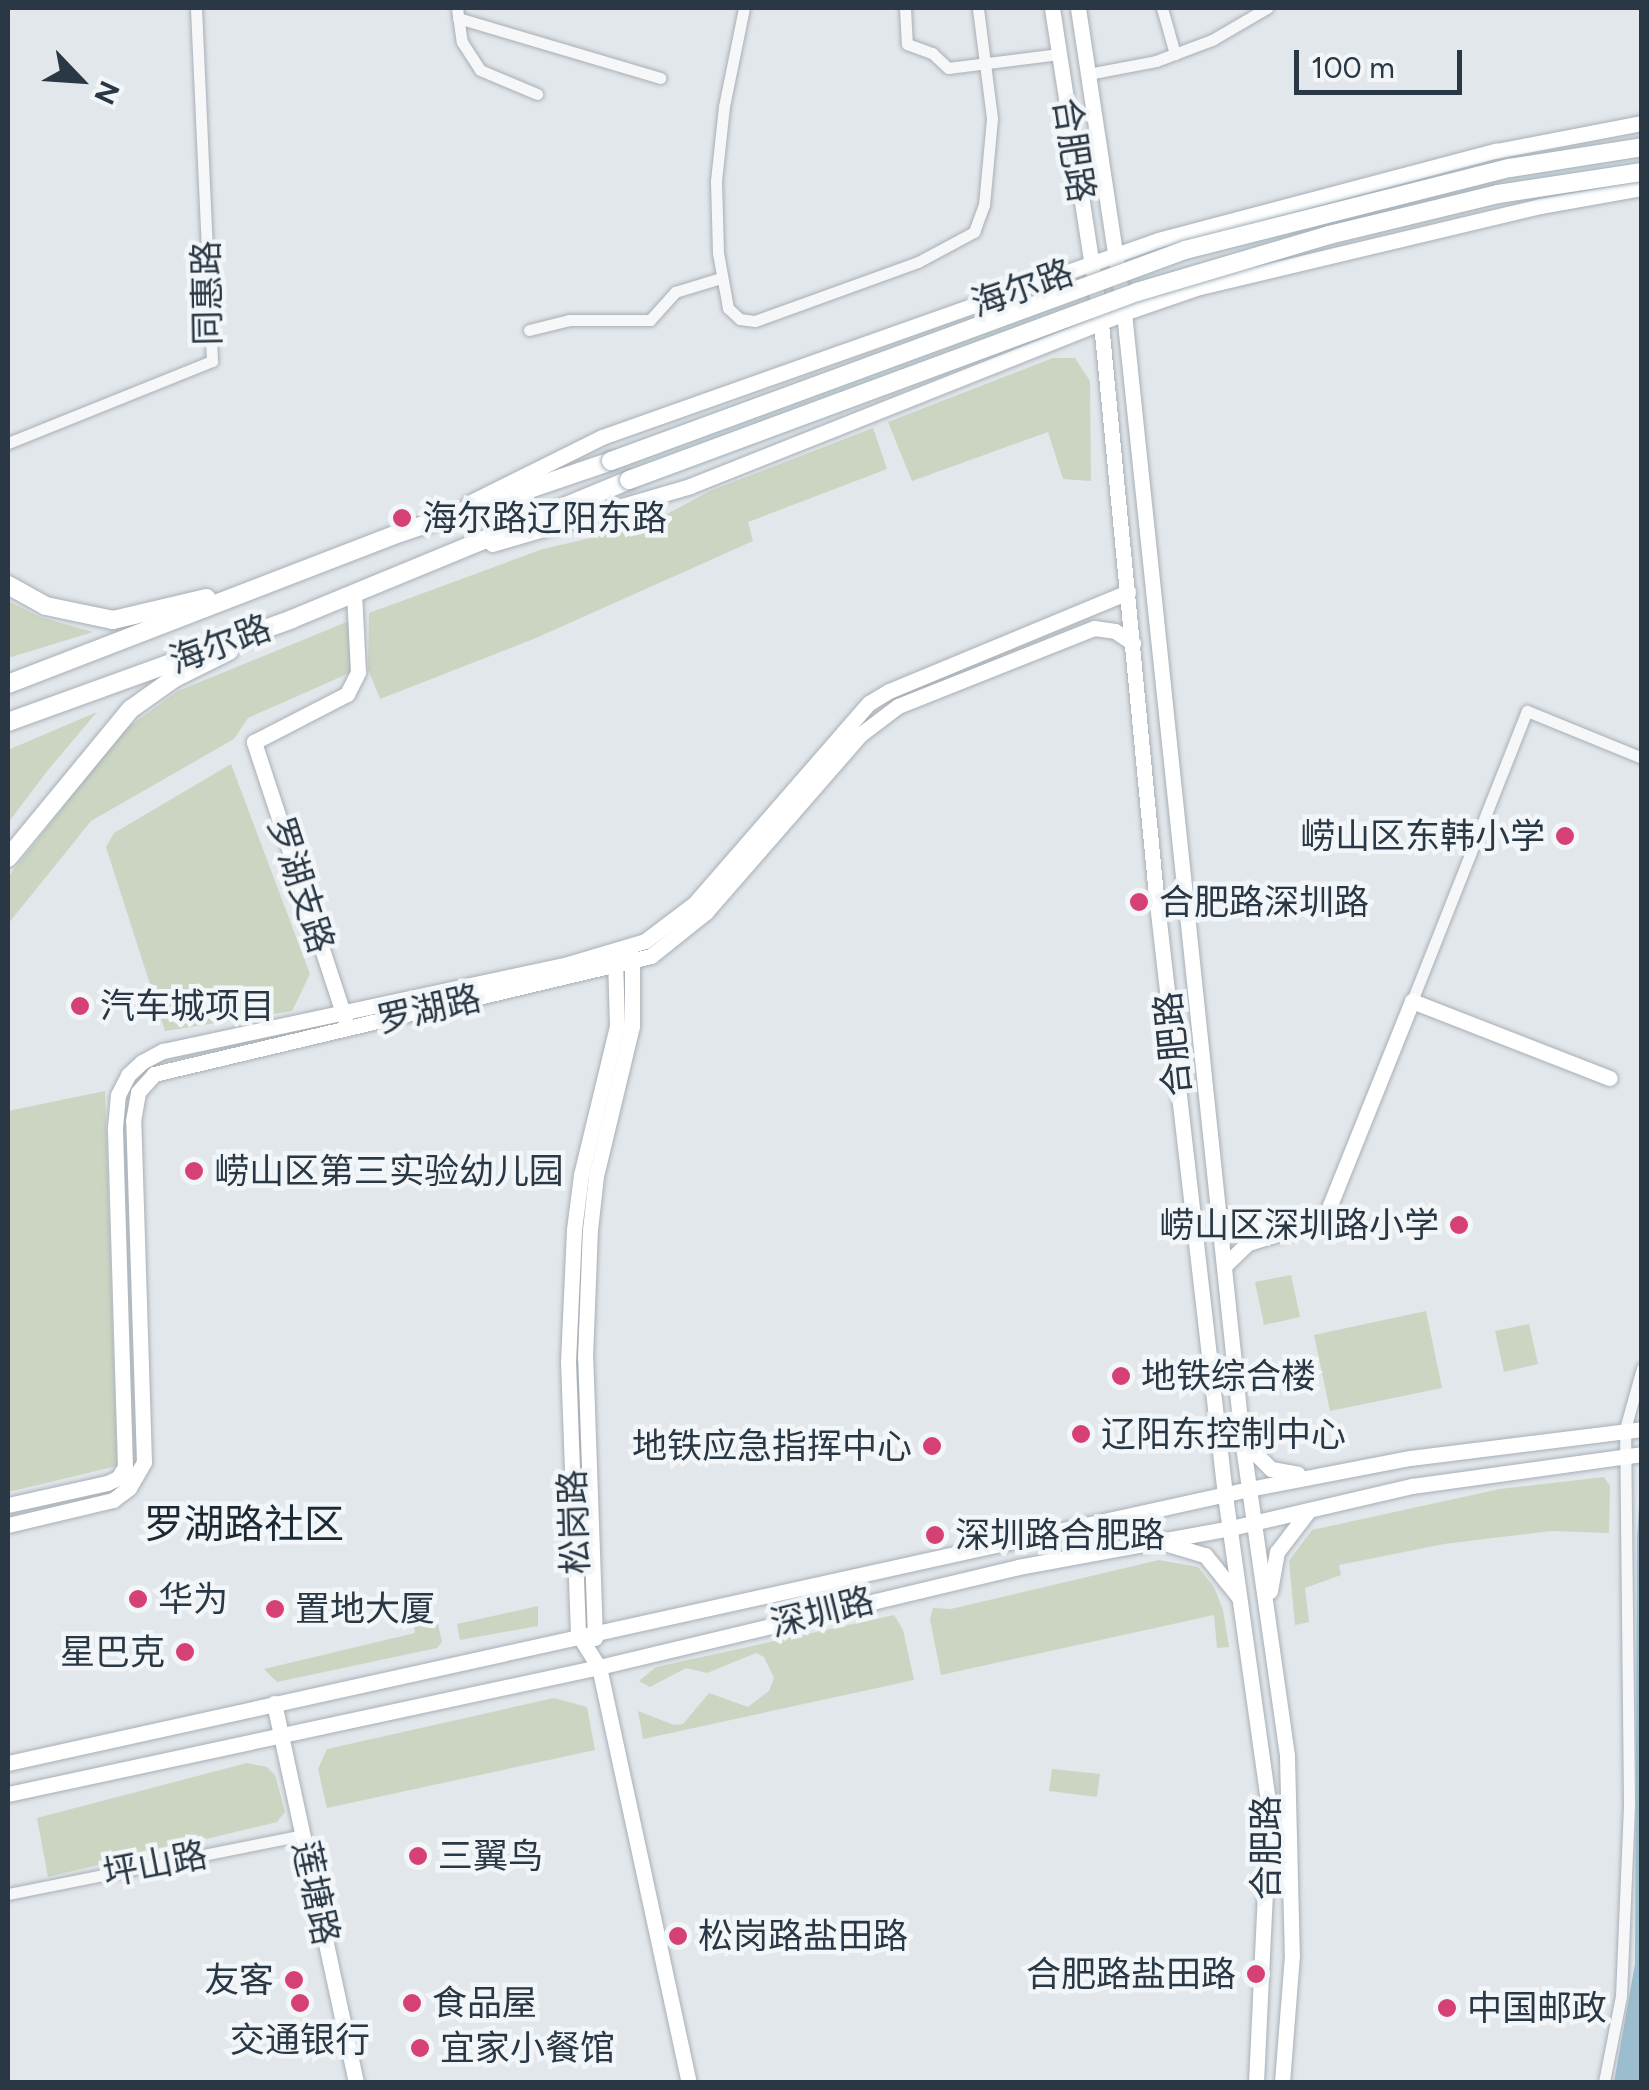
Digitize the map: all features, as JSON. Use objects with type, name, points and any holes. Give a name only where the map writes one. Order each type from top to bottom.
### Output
[{"type":"main road","name":"海尔路","points":[[8,684],[426,524],[611,461],[1185,250],[1510,168],[1642,147]]},
{"type":"main road","name":"海尔路","points":[[8,722],[292,619],[629,480],[842,398],[1138,292],[1329,236],[1479,199],[1642,172]]},
{"type":"main road","points":[[8,585],[46,606],[112,620],[280,580]]},
{"type":"main road","points":[[8,858],[132,709],[173,680],[292,619]]},
{"type":"street","name":"同惠路","points":[[8,442],[212,361],[196,8]]},
{"type":"street","points":[[744,8],[724,106],[716,181],[721,278],[734,315],[755,322],[918,262],[970,236],[984,205],[992,118],[978,8]]},
{"type":"street","points":[[906,8],[907,44],[932,53],[948,68],[1059,54]]},
{"type":"street","name":"合肥路","points":[[1052,8],[1102,323],[1156,895],[1224,1494],[1269,1807],[1256,2082]]},
{"type":"street","name":"合肥路","points":[[1078,8],[1124,313],[1242,1439],[1267,1604],[1292,1820],[1292,1955],[1282,2082]]},
{"type":"street","points":[[1162,8],[1175,54]]},
{"type":"street","points":[[1088,74],[1175,54],[1236,30],[1266,8]]},
{"type":"street","points":[[536,94],[480,70],[462,42],[458,12],[660,78]]},
{"type":"street","name":"海尔路","points":[[426,524],[602,437],[1116,254],[1230,218],[1496,151],[1642,124]]},
{"type":"street","name":"海尔路","points":[[431,562],[690,486],[1124,313],[1215,284],[1540,206],[1642,188]]},
{"type":"street","points":[[529,330],[569,320],[650,320],[675,292],[721,278]]},
{"type":"street","points":[[623,957],[695,903],[870,703],[890,691],[1128,592]]},
{"type":"street","name":"罗湖支路","points":[[346,1020],[254,742],[347,694],[358,672],[354,593]]},
{"type":"street","points":[[8,1505],[107,1483],[118,1478],[125,1466],[115,1128],[118,1095],[128,1075],[163,1051],[346,1020],[623,957],[676,940],[706,912],[861,734],[898,706],[1094,628],[1116,631],[1133,643]]},
{"type":"street","points":[[1224,1266],[1248,1243],[1318,1220],[1334,1200],[1528,711],[1642,758]]},
{"type":"street","name":"松岗路","points":[[586,1633],[568,1361],[574,1230],[584,1158],[612,1055],[623,957]]},
{"type":"street","points":[[1412,1001],[1610,1078]]},
{"type":"street","name":"罗湖路","points":[[8,1525],[113,1500],[129,1488],[144,1462],[133,1121],[138,1092],[154,1074],[346,1020]]},
{"type":"street","points":[[1218,1213],[1246,1227],[1278,1231]]},
{"type":"street","points":[[1604,2082],[1620,1996],[1629,1803],[1635,1429],[1642,1368]]},
{"type":"street","name":"深圳路","points":[[8,1763],[1249,1488],[1410,1458],[1635,1429]]},
{"type":"street","points":[[1242,1439],[1271,1469],[1327,1476]]},
{"type":"street","name":"深圳路","points":[[8,1794],[84,1774],[282,1737],[599,1667],[887,1596],[1231,1528],[1412,1486],[1635,1455]]},
{"type":"street","points":[[1267,1604],[1277,1552],[1310,1509]]},
{"type":"street","points":[[1156,1542],[1205,1555],[1240,1599]]},
{"type":"street","points":[[586,1633],[599,1667],[689,2082]]},
{"type":"street","name":"莲塘路","points":[[274,1703],[356,2082]]},
{"type":"street","name":"坪山路","points":[[8,1894],[304,1834]]},
{"type":"green space","points":[[1053,358],[1075,358],[1090,381],[1091,481],[1063,479],[1048,432],[912,481],[888,422]]},
{"type":"green space","points":[[873,428],[887,469],[748,522],[753,541],[536,638],[380,699],[368,669],[369,613],[543,549],[621,531],[665,515],[710,491]]},
{"type":"green space","points":[[8,601],[40,617],[93,632],[8,658]]},
{"type":"green space","points":[[349,621],[354,671],[248,718],[234,739],[91,821],[8,924],[8,877],[123,731],[178,691]]},
{"type":"green space","points":[[97,712],[48,770],[8,823],[8,750]]},
{"type":"green space","points":[[231,764],[310,974],[292,1011],[165,1031],[106,847],[114,833]]},
{"type":"green space","points":[[105,1091],[117,1466],[8,1492],[8,1111]]},
{"type":"green space","points":[[1291,1275],[1300,1317],[1264,1325],[1255,1282]]},
{"type":"green space","points":[[1426,1311],[1442,1388],[1330,1411],[1314,1335]]},
{"type":"green space","points":[[1529,1324],[1538,1364],[1504,1372],[1495,1331]]},
{"type":"green space","points":[[1604,1477],[1610,1486],[1609,1533],[1551,1531],[1444,1544],[1339,1565],[1341,1575],[1305,1588],[1309,1622],[1295,1625],[1289,1561],[1312,1530],[1500,1489]]},
{"type":"green space","points":[[1159,1560],[1198,1567],[1214,1587],[1223,1610],[1229,1647],[1217,1648],[1214,1615],[941,1675],[930,1619],[933,1608],[951,1609]]},
{"type":"green space","points":[[538,1606],[538,1626],[460,1640],[457,1624]]},
{"type":"green space","points":[[894,1615],[903,1630],[914,1680],[643,1739],[638,1711],[674,1725],[683,1724],[709,1693],[748,1707],[769,1691],[774,1678],[764,1657],[756,1653],[707,1673],[686,1668],[650,1687],[639,1681],[656,1667]]},
{"type":"green space","points":[[437,1620],[442,1642],[437,1648],[277,1682],[264,1669],[415,1633],[414,1626]]},
{"type":"green space","points":[[554,1698],[587,1707],[595,1750],[327,1808],[318,1769],[327,1749]]},
{"type":"green space","points":[[247,1763],[267,1767],[275,1775],[285,1812],[277,1822],[48,1877],[37,1818]]},
{"type":"green space","points":[[1052,1769],[1100,1774],[1097,1797],[1049,1791]]},
{"type":"water","points":[[1641,1472],[1642,2082],[1614,2082],[1635,1964],[1637,1537]]},
{"type":"place","name":"海尔路辽阳东路","points":[[402,518]]},
{"type":"place","name":"崂山区东韩小学","points":[[1565,836]]},
{"type":"place","name":"合肥路深圳路","points":[[1139,902]]},
{"type":"place","name":"汽车城项目","points":[[80,1006]]},
{"type":"place","name":"崂山区第三实验幼儿园","points":[[194,1171]]},
{"type":"place","name":"崂山区深圳路小学","points":[[1459,1225]]},
{"type":"place","name":"地铁综合楼","points":[[1121,1376]]},
{"type":"place","name":"辽阳东控制中心","points":[[1081,1434]]},
{"type":"place","name":"地铁应急指挥中心","points":[[932,1446]]},
{"type":"place","name":"深圳路合肥路","points":[[935,1535]]},
{"type":"place","name":"华为","points":[[138,1599]]},
{"type":"place","name":"置地大厦","points":[[275,1609]]},
{"type":"place","name":"星巴克","points":[[185,1652]]},
{"type":"place","name":"三翼鸟","points":[[418,1856]]},
{"type":"place","name":"松岗路盐田路","points":[[678,1936]]},
{"type":"place","name":"合肥路盐田路","points":[[1256,1974]]},
{"type":"place","name":"友客","points":[[294,1980]]},
{"type":"place","name":"交通银行","points":[[300,2003]]},
{"type":"place","name":"食品屋","points":[[412,2003]]},
{"type":"place","name":"中国邮政","points":[[1447,2008]]},
{"type":"place","name":"宜家小餐馆","points":[[420,2048]]},
{"type":"district","name":"罗湖路社区","points":[[244,1524]]}]
